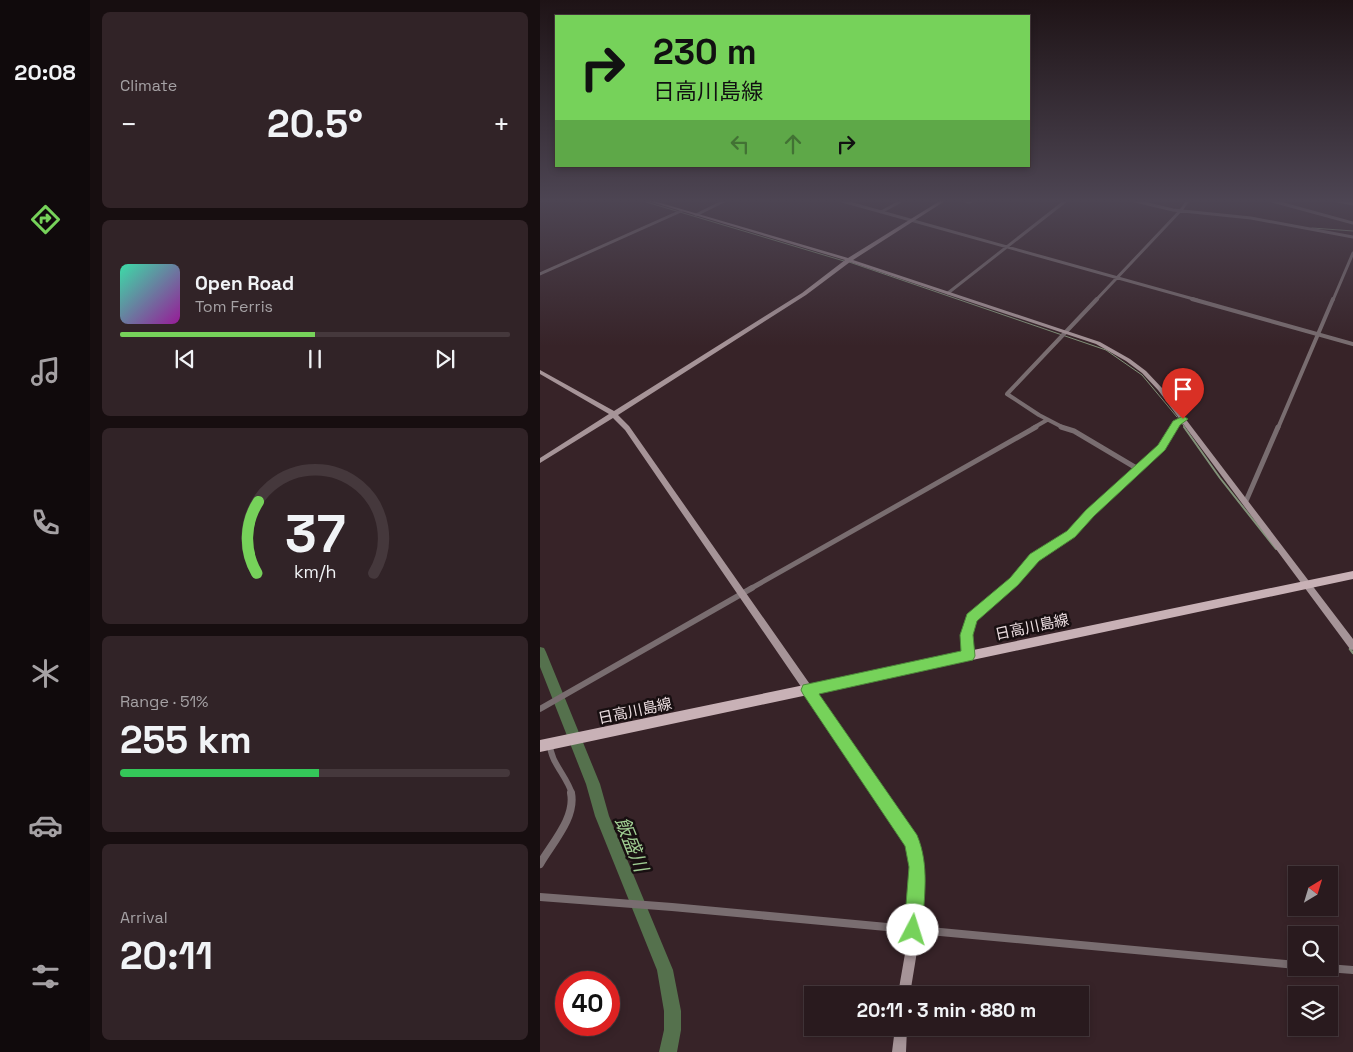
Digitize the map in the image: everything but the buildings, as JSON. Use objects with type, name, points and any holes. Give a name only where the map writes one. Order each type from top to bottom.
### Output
[{"type":"main road","name":"日高川島線","points":[[549,744],[1353,575]]},
{"type":"street","points":[[540,274],[598,248]]},
{"type":"street","points":[[809,248],[1098,344],[1128,360],[1144,372],[1183,419],[1353,646]]},
{"type":"street","points":[[540,461],[804,294],[867,248]]},
{"type":"street","points":[[948,293],[1006,248]]},
{"type":"street","points":[[1011,248],[1353,344]]},
{"type":"street","points":[[1138,469],[1074,431],[1047,420],[1007,394],[1145,248]]},
{"type":"street","points":[[1246,501],[1353,254]]},
{"type":"street","points":[[540,372],[614,414],[627,428],[911,841],[915,850],[917,867],[913,930],[905,986]]},
{"type":"street","points":[[968,656],[966,635],[972,618],[1014,582],[1034,558],[1071,534],[1090,513],[1162,447],[1177,423],[1183,419]]},
{"type":"street","points":[[541,708],[1047,420]]},
{"type":"street","points":[[540,864],[569,816],[573,802],[571,791],[558,763],[550,754],[549,744]]},
{"type":"street","points":[[540,897],[1288,964]]},
{"type":"street","points":[[1338,969],[1353,970]]},
{"type":"street","points":[[899,1052],[900,1036]]},
{"type":"waterway","points":[[801,248],[844,261]]},
{"type":"waterway","points":[[849,262],[1106,350],[1142,375],[1177,417]]},
{"type":"waterway","points":[[1182,423],[1185,428]]},
{"type":"waterway","points":[[1184,427],[1220,478],[1276,549]]},
{"type":"waterway","points":[[1350,649],[1353,653]]},
{"type":"waterway","name":"飯盛川","points":[[540,652],[593,784],[602,816],[665,970],[673,1011],[668,1052]]},
{"type":"route","points":[[913,930],[917,877],[915,850],[908,834],[808,690],[968,656],[966,635],[967,626],[972,618],[1014,582],[1034,558],[1071,534],[1090,513],[1162,447],[1177,423],[1183,419]]}]
